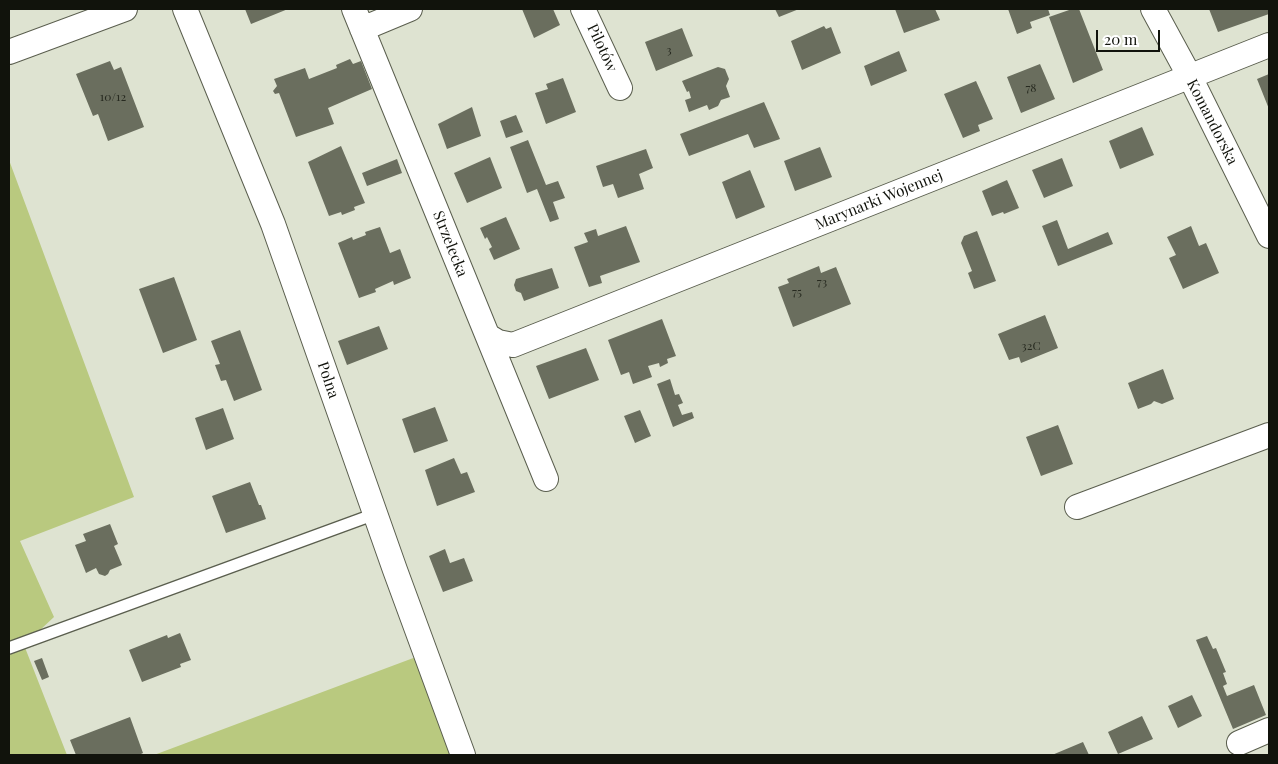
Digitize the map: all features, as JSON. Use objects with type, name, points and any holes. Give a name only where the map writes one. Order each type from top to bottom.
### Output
[{"type":"street","points":[[9,52],[125,9]]},
{"type":"street","name":"Polna","points":[[185,9],[273,224],[375,514],[464,755]]},
{"type":"street","points":[[358,19],[410,9]]},
{"type":"street","name":"Pilotów","points":[[583,9],[620,88]]},
{"type":"street","name":"Komandorska","points":[[1153,9],[1190,77],[1269,236]]},
{"type":"street","name":"Strzelecka","points":[[358,19],[546,479]]},
{"type":"street","name":"Marynarki Wojennej","points":[[488,336],[498,342],[513,345],[1269,45]]},
{"type":"street","points":[[1077,507],[1269,435]]},
{"type":"street","points":[[1239,743],[1269,730]]},
{"type":"lane","points":[[9,648],[375,514]]},
{"type":"green space","points":[[9,160],[134,497],[20,541],[54,617],[24,645],[67,755],[9,755]]},
{"type":"green space","points":[[416,657],[452,755],[154,755]]},
{"type":"building","points":[[245,9],[288,9],[251,24]]},
{"type":"building","points":[[522,9],[553,9],[560,25],[534,38]]},
{"type":"building","points":[[775,9],[799,9],[779,17]]},
{"type":"building","points":[[895,9],[935,9],[940,20],[904,33]]},
{"type":"building","points":[[1008,9],[1048,9],[1050,15],[1030,22],[1032,28],[1017,34]]},
{"type":"building","points":[[1072,9],[1079,9],[1103,70],[1073,83],[1049,17]]},
{"type":"building","points":[[1209,9],[1269,9],[1269,14],[1218,32]]},
{"type":"building","points":[[824,26],[826,29],[831,27],[841,53],[802,70],[791,41]]},
{"type":"building","points":[[682,28],[693,56],[656,71],[645,42]]},
{"type":"building","points":[[899,51],[907,71],[871,86],[864,66]]},
{"type":"building","points":[[350,59],[353,64],[361,61],[372,89],[328,108],[334,124],[296,137],[279,93],[275,94],[273,91],[277,86],[274,79],[305,68],[309,79],[337,68],[336,65]]},
{"type":"building","points":[[110,61],[114,70],[121,67],[144,127],[108,141],[98,114],[93,116],[76,74]]},
{"type":"building","points":[[1040,64],[1055,99],[1021,113],[1007,77]]},
{"type":"building","points":[[718,67],[725,69],[729,79],[726,86],[730,97],[721,100],[718,106],[709,110],[707,105],[689,112],[685,100],[691,98],[689,91],[687,92],[682,81]]},
{"type":"building","points":[[1269,74],[1269,109],[1257,79]]},
{"type":"building","points":[[563,78],[576,112],[546,124],[535,93],[548,89],[546,84]]},
{"type":"building","points":[[976,81],[993,119],[978,125],[980,131],[963,138],[944,94]]},
{"type":"building","points":[[764,102],[780,139],[754,148],[748,134],[689,156],[680,134]]},
{"type":"building","points":[[472,107],[481,136],[447,149],[438,124]]},
{"type":"building","points":[[516,115],[523,132],[506,138],[500,121]]},
{"type":"building","points":[[1142,127],[1154,155],[1120,169],[1109,141]]},
{"type":"building","points":[[528,140],[546,185],[558,181],[565,198],[553,202],[559,219],[550,222],[537,189],[527,193],[510,147]]},
{"type":"building","points":[[341,146],[365,203],[354,207],[355,210],[342,215],[341,212],[329,216],[308,162]]},
{"type":"building","points":[[820,147],[832,177],[795,191],[784,161]]},
{"type":"building","points":[[646,149],[653,168],[639,174],[644,189],[618,198],[613,184],[603,187],[596,166]]},
{"type":"building","points":[[490,157],[502,188],[467,203],[454,173]]},
{"type":"building","points":[[1062,158],[1073,186],[1044,198],[1032,170]]},
{"type":"building","points":[[397,159],[402,173],[367,186],[362,173]]},
{"type":"building","points":[[750,170],[765,207],[736,219],[722,182]]},
{"type":"building","points":[[1007,180],[1019,208],[992,216],[982,191]]},
{"type":"building","points":[[506,217],[520,249],[494,260],[489,249],[492,247],[487,237],[485,239],[480,228]]},
{"type":"building","points":[[1057,220],[1068,249],[1108,232],[1113,244],[1058,266],[1042,226]]},
{"type":"building","points":[[626,226],[640,262],[600,276],[602,283],[589,287],[574,247],[588,242],[584,233],[596,229],[598,236]]},
{"type":"building","points":[[1191,226],[1199,246],[1206,243],[1219,273],[1183,289],[1169,258],[1176,255],[1167,237]]},
{"type":"building","points":[[380,227],[390,253],[400,249],[411,278],[394,285],[393,281],[375,289],[376,292],[359,298],[338,243],[352,237],[353,240],[366,235],[365,232]]},
{"type":"building","points":[[977,231],[996,281],[974,289],[968,273],[972,271],[961,243],[964,236]]},
{"type":"building","points":[[819,266],[821,273],[836,267],[851,304],[793,327],[778,287],[789,283],[787,279]]},
{"type":"building","points":[[552,268],[559,288],[524,301],[521,293],[516,291],[514,285],[516,279]]},
{"type":"building","points":[[174,277],[197,340],[163,353],[139,289]]},
{"type":"building","points":[[1045,315],[1058,348],[1021,363],[1019,357],[1009,360],[998,334]]},
{"type":"building","points":[[662,319],[676,356],[667,359],[668,363],[660,367],[659,363],[648,366],[652,377],[633,384],[629,372],[621,375],[608,340]]},
{"type":"building","points":[[379,326],[388,349],[347,365],[338,341]]},
{"type":"building","points":[[240,330],[262,390],[234,401],[226,380],[221,381],[215,365],[220,364],[211,341]]},
{"type":"building","points":[[586,348],[599,380],[549,399],[536,366]]},
{"type":"building","points":[[1163,369],[1174,399],[1162,404],[1154,401],[1138,409],[1128,383]]},
{"type":"building","points":[[670,379],[675,395],[679,394],[683,403],[678,405],[682,415],[692,412],[694,418],[673,427],[657,384]]},
{"type":"building","points":[[435,407],[448,441],[414,453],[402,419]]},
{"type":"building","points":[[223,408],[234,439],[206,450],[195,418]]},
{"type":"building","points":[[640,410],[651,436],[635,443],[624,416]]},
{"type":"building","points":[[1058,425],[1073,464],[1041,476],[1026,437]]},
{"type":"building","points":[[454,458],[461,474],[467,472],[475,492],[437,506],[425,470]]},
{"type":"building","points":[[250,482],[266,519],[226,533],[212,496]]},
{"type":"building","points":[[110,524],[118,544],[114,546],[122,565],[110,570],[105,576],[99,574],[96,568],[86,573],[75,545],[86,541],[83,534]]},
{"type":"building","points":[[445,549],[450,563],[464,558],[473,581],[443,592],[429,556]]},
{"type":"building","points":[[180,633],[191,660],[180,664],[181,667],[142,682],[129,650],[167,635],[168,638]]},
{"type":"building","points":[[1207,636],[1213,649],[1216,648],[1226,672],[1223,673],[1227,684],[1223,686],[1227,696],[1254,685],[1266,715],[1233,729],[1196,640]]},
{"type":"building","points":[[42,658],[49,677],[42,680],[34,661]]},
{"type":"building","points":[[1192,695],[1202,716],[1178,728],[1168,706]]},
{"type":"building","points":[[1142,716],[1153,739],[1118,754],[1108,732]]},
{"type":"building","points":[[130,717],[143,753],[139,755],[76,755],[70,740]]},
{"type":"building","points":[[1083,742],[1089,755],[1052,755]]}]
